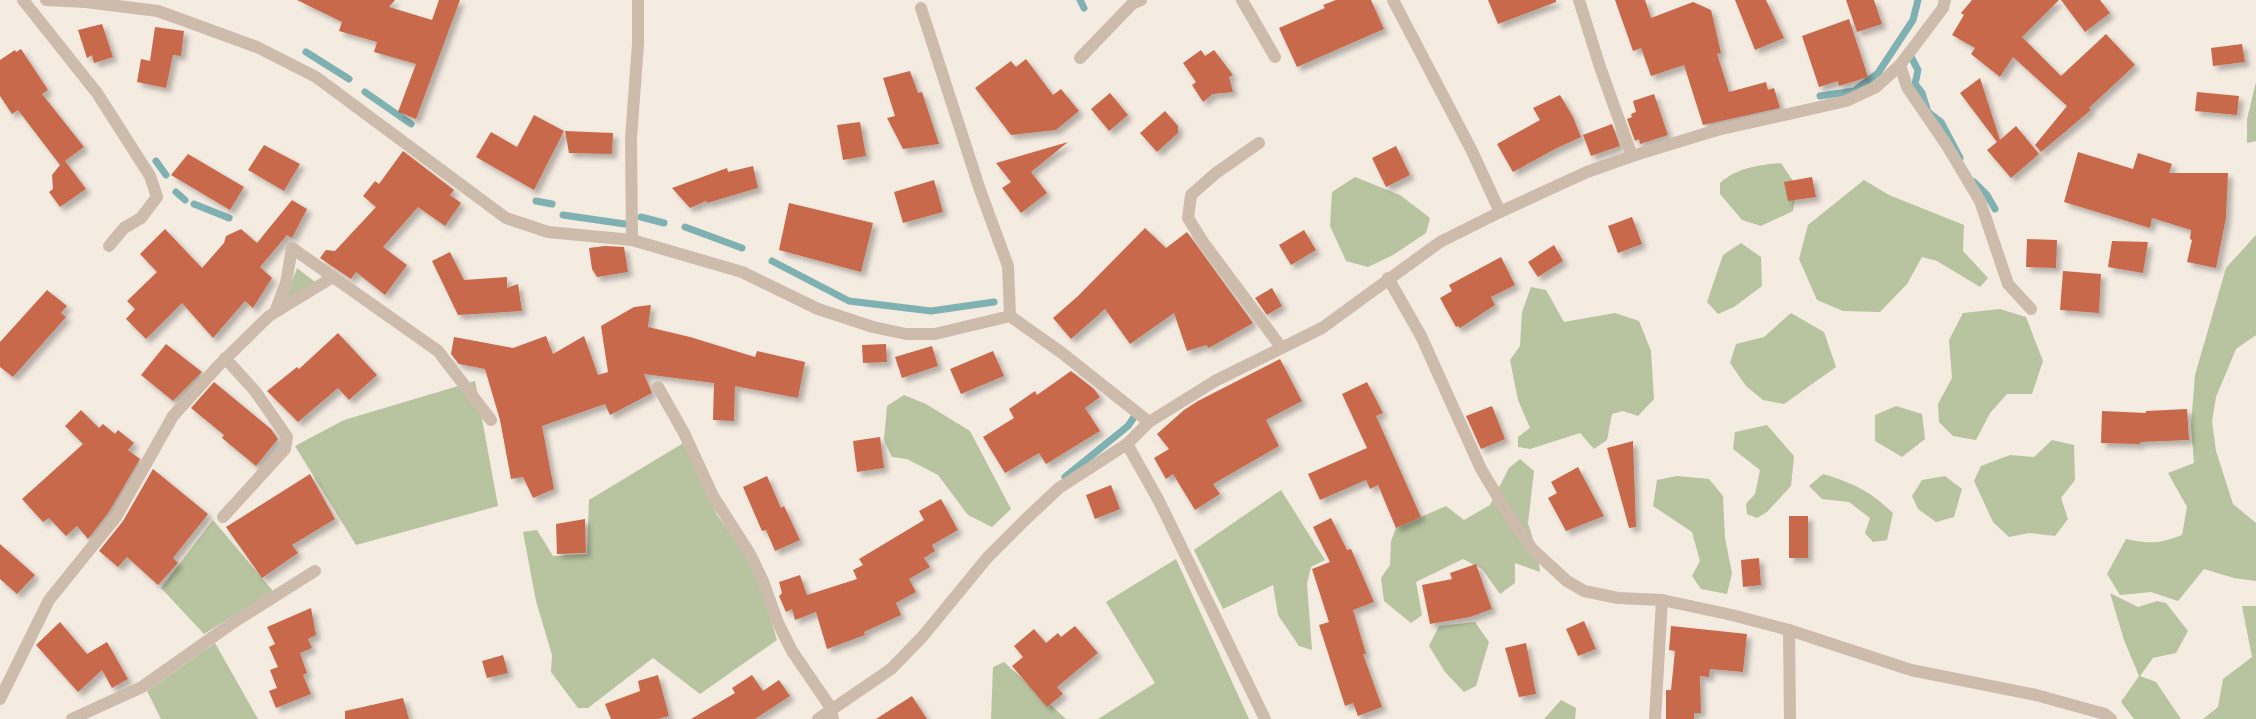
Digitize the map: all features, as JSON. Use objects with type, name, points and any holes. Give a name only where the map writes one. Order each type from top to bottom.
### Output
[{"type":"street","points":[[23,0],[96,93],[150,176],[157,196],[141,218],[124,228],[109,246]]},
{"type":"street","points":[[46,0],[86,2],[158,11],[257,47],[316,76],[506,218],[548,232],[632,240],[742,272],[818,309],[874,327],[898,332],[935,334],[1010,316],[1062,352],[1149,422]]},
{"type":"street","points":[[632,240],[631,138],[638,44],[638,0]]},
{"type":"street","points":[[1080,58],[1132,4],[1141,0]]},
{"type":"street","points":[[1242,0],[1275,56]]},
{"type":"street","points":[[1393,0],[1472,151],[1500,212]]},
{"type":"street","points":[[1580,0],[1600,67],[1632,156]]},
{"type":"street","points":[[818,719],[832,714],[891,669],[923,636],[987,558],[1059,488],[1127,444],[1149,422],[1215,381],[1322,328],[1388,278],[1440,242],[1500,212],[1587,172],[1632,156],[1717,130],[1846,101],[1876,87],[1900,65],[1943,8],[1945,0]]},
{"type":"street","points":[[921,8],[980,190],[1008,266],[1010,316]]},
{"type":"street","points":[[1900,65],[1906,87],[1946,144],[1980,201],[2008,284],[2031,309]]},
{"type":"street","points":[[1259,143],[1216,173],[1191,195],[1188,218],[1203,242],[1281,347]]},
{"type":"street","points":[[275,312],[286,283],[292,248],[438,351],[491,420]]},
{"type":"street","points":[[0,699],[49,600],[116,517],[173,416],[225,358],[275,312],[332,277]]},
{"type":"street","points":[[1388,278],[1421,336],[1481,468],[1511,519],[1532,549],[1553,570],[1584,591],[1618,598],[1662,600],[1732,615],[1788,630],[1911,670],[2036,695],[2106,714],[2111,719]]},
{"type":"street","points":[[223,517],[285,449],[286,437],[255,391],[225,358]]},
{"type":"street","points":[[658,387],[684,433],[714,496],[750,554],[763,581],[778,623],[792,651],[832,714]]},
{"type":"street","points":[[1127,444],[1159,501],[1265,719]]},
{"type":"street","points":[[72,719],[142,686],[234,622],[314,571]]},
{"type":"street","points":[[1655,719],[1662,600]]},
{"type":"street","points":[[1788,630],[1790,719]]},
{"type":"green space","points":[[2256,82],[2256,141],[2247,143],[2247,119]]},
{"type":"green space","points":[[1781,163],[1797,187],[1793,211],[1761,226],[1742,220],[1720,194],[1720,183],[1733,174],[1748,168]]},
{"type":"green space","points":[[1355,177],[1400,195],[1430,218],[1426,233],[1393,255],[1368,267],[1346,261],[1330,226],[1332,192]]},
{"type":"green space","points":[[1864,180],[1889,195],[1964,225],[1963,251],[1988,278],[1980,287],[1937,261],[1922,257],[1907,284],[1880,312],[1843,311],[1817,300],[1799,259],[1808,225]]},
{"type":"green space","points":[[2256,235],[2256,335],[2236,349],[2216,397],[2212,422],[2216,451],[2233,504],[2256,523],[2256,581],[2234,578],[2204,569],[2178,601],[2151,592],[2120,595],[2107,574],[2126,539],[2154,542],[2182,535],[2187,507],[2168,473],[2194,463],[2191,425],[2195,375],[2226,268]]},
{"type":"green space","points":[[1741,243],[1761,257],[1762,286],[1734,307],[1718,314],[1707,302],[1723,255]]},
{"type":"green space","points":[[297,268],[315,282],[286,299]]},
{"type":"green space","points":[[1531,287],[1546,290],[1564,322],[1615,313],[1639,321],[1651,351],[1654,399],[1638,416],[1623,411],[1612,414],[1607,440],[1594,449],[1580,433],[1530,449],[1518,447],[1518,437],[1530,428],[1518,400],[1510,360],[1520,346],[1522,312]]},
{"type":"green space","points":[[2000,309],[2026,317],[2043,361],[2032,394],[2007,394],[1990,413],[1976,440],[1953,436],[1939,422],[1938,404],[1952,378],[1949,340],[1963,313]]},
{"type":"green space","points":[[1791,313],[1824,332],[1836,367],[1784,404],[1763,400],[1746,386],[1730,363],[1736,344],[1764,337]]},
{"type":"green space","points":[[475,381],[498,506],[356,545],[295,446],[344,420]]},
{"type":"green space","points":[[904,395],[926,404],[970,431],[1011,509],[992,527],[968,515],[938,475],[907,459],[892,457],[884,440],[887,406]]},
{"type":"green space","points":[[1896,406],[1922,414],[1925,439],[1902,457],[1875,441],[1875,415]]},
{"type":"green space","points":[[1767,425],[1794,456],[1791,486],[1767,512],[1757,518],[1747,514],[1746,504],[1755,494],[1760,470],[1733,449],[1735,432]]},
{"type":"green space","points":[[2052,440],[2074,445],[2075,480],[2061,498],[2068,519],[2055,536],[2029,533],[2009,537],[1993,522],[1974,481],[1981,466],[2010,455],[2034,457]]},
{"type":"green space","points":[[685,442],[717,515],[754,566],[777,640],[700,694],[653,658],[588,708],[578,708],[551,672],[552,655],[536,601],[523,532],[537,530],[553,556],[587,554],[589,500]]},
{"type":"green space","points":[[1520,459],[1534,471],[1528,523],[1538,556],[1540,572],[1515,563],[1515,583],[1500,594],[1482,569],[1463,559],[1416,582],[1422,615],[1411,623],[1384,601],[1381,578],[1390,565],[1391,541],[1396,528],[1446,506],[1464,520],[1490,505],[1509,468]]},
{"type":"green space","points":[[1823,474],[1861,489],[1877,499],[1893,513],[1887,540],[1873,542],[1865,533],[1870,518],[1849,502],[1822,499],[1809,486]]},
{"type":"green space","points":[[1677,476],[1709,479],[1723,496],[1725,538],[1732,573],[1727,594],[1701,589],[1692,576],[1700,561],[1692,532],[1653,506],[1657,480]]},
{"type":"green space","points":[[1945,476],[1962,489],[1954,517],[1936,522],[1918,509],[1912,496],[1922,480]]},
{"type":"green space","points":[[1281,490],[1325,560],[1311,567],[1307,584],[1312,650],[1299,646],[1278,615],[1273,585],[1223,609],[1194,550]]},
{"type":"green space","points":[[213,520],[273,591],[204,634],[161,588]]},
{"type":"green space","points":[[1176,559],[1249,719],[1098,719],[1155,683],[1106,602]]},
{"type":"green space","points":[[2110,593],[2138,607],[2157,601],[2166,603],[2188,631],[2176,653],[2153,658],[2140,676],[2156,682],[2181,719],[2134,719],[2121,702],[2139,676],[2124,640]]},
{"type":"green space","points":[[2242,606],[2256,606],[2256,719],[2203,719],[2218,707],[2223,679],[2252,657]]},
{"type":"green space","points":[[1475,622],[1489,642],[1476,686],[1464,692],[1445,672],[1429,646],[1439,626]]},
{"type":"green space","points":[[215,643],[258,719],[161,719],[147,691]]},
{"type":"green space","points":[[1004,662],[1066,719],[991,719],[993,667]]},
{"type":"green space","points":[[1561,700],[1576,708],[1575,719],[1544,719]]},
{"type":"building","points":[[297,0],[395,0],[389,7],[432,20],[439,0],[460,0],[416,119],[398,112],[416,64],[374,52],[377,42],[339,31],[342,22]]},
{"type":"building","points":[[1336,0],[1371,0],[1384,29],[1297,67],[1279,28],[1325,8],[1323,5]]},
{"type":"building","points":[[1488,0],[1556,0],[1556,2],[1498,24]]},
{"type":"building","points":[[1615,0],[1645,0],[1651,18],[1693,2],[1711,10],[1721,53],[1717,54],[1729,92],[1766,82],[1768,90],[1774,88],[1780,108],[1703,125],[1684,65],[1651,76],[1641,48],[1633,51]]},
{"type":"building","points":[[1735,0],[1766,0],[1784,38],[1755,50]]},
{"type":"building","points":[[1846,0],[1874,0],[1882,24],[1857,32]]},
{"type":"building","points":[[1972,0],[2059,0],[2022,37],[2061,76],[2106,34],[2135,65],[2089,108],[2091,110],[2041,152],[2035,145],[2067,106],[2013,57],[2000,77],[1971,54],[1975,48],[1952,35],[1964,15],[1961,13]]},
{"type":"building","points":[[2061,0],[2100,0],[2110,13],[2085,32]]},
{"type":"building","points":[[1849,19],[1868,77],[1839,86],[1838,81],[1819,87],[1802,36]]},
{"type":"building","points":[[102,24],[113,57],[94,63],[92,55],[87,58],[78,30]]},
{"type":"building","points":[[155,27],[184,31],[181,56],[173,55],[166,88],[137,82],[141,59],[150,61]]},
{"type":"building","points":[[2242,44],[2245,62],[2213,66],[2211,48]]},
{"type":"building","points":[[21,49],[48,90],[42,94],[84,147],[65,161],[86,189],[60,207],[49,192],[53,189],[52,175],[60,165],[18,110],[12,114],[0,96],[0,60],[15,50],[16,52]]},
{"type":"building","points":[[1201,50],[1205,56],[1214,50],[1233,75],[1229,77],[1233,92],[1213,94],[1203,102],[1192,85],[1196,82],[1183,63]]},
{"type":"building","points":[[1026,59],[1053,95],[1061,89],[1079,111],[1056,130],[1011,135],[975,88],[1011,61],[1016,67]]},
{"type":"building","points":[[910,71],[918,93],[922,92],[939,144],[903,149],[887,118],[895,116],[883,78]]},
{"type":"building","points":[[1980,78],[2000,140],[2016,126],[2039,154],[2011,178],[1987,150],[1997,142],[1960,93]]},
{"type":"building","points":[[2197,92],[2239,96],[2237,115],[2195,111]]},
{"type":"building","points":[[1110,93],[1128,115],[1109,131],[1091,109]]},
{"type":"building","points":[[1654,94],[1668,135],[1640,144],[1639,139],[1635,141],[1627,119],[1636,112],[1633,101]]},
{"type":"building","points":[[1560,95],[1573,117],[1581,137],[1513,172],[1497,144],[1540,120],[1533,108]]},
{"type":"building","points":[[1165,111],[1178,126],[1178,133],[1157,152],[1140,133]]},
{"type":"building","points":[[534,115],[564,131],[534,190],[476,157],[491,132],[517,147]]},
{"type":"building","points":[[860,122],[866,156],[843,160],[837,125]]},
{"type":"building","points":[[1612,124],[1620,146],[1591,156],[1583,135]]},
{"type":"building","points":[[565,131],[613,133],[612,154],[569,153]]},
{"type":"building","points":[[1068,142],[1031,172],[1047,193],[1021,213],[1002,188],[1011,182],[996,163]]},
{"type":"building","points":[[264,145],[300,164],[284,191],[248,170]]},
{"type":"building","points":[[1396,146],[1410,175],[1386,187],[1372,158]]},
{"type":"building","points":[[403,151],[454,190],[450,195],[461,203],[445,226],[418,207],[383,247],[407,265],[385,295],[356,272],[351,279],[320,258],[326,250],[335,251],[376,207],[363,196],[375,181],[379,184]]},
{"type":"building","points":[[2078,152],[2133,169],[2138,153],[2172,164],[2169,173],[2228,173],[2226,218],[2216,268],[2187,262],[2192,240],[2190,239],[2191,230],[2152,218],[2150,228],[2064,202]]},
{"type":"building","points":[[188,154],[244,187],[230,210],[171,175]]},
{"type":"building","points":[[753,166],[758,188],[707,203],[706,201],[690,208],[672,188],[727,168],[728,172]]},
{"type":"building","points":[[1812,177],[1816,197],[1788,201],[1784,182]]},
{"type":"building","points":[[934,180],[943,212],[903,223],[894,192]]},
{"type":"building","points":[[292,200],[307,209],[292,238],[287,235],[260,267],[272,278],[253,308],[245,301],[213,338],[182,303],[146,339],[126,319],[135,309],[127,301],[157,272],[140,254],[165,229],[202,268],[224,243],[226,236],[241,229],[257,243]]},
{"type":"building","points":[[789,203],[873,223],[861,272],[779,250]]},
{"type":"building","points":[[1632,217],[1642,244],[1618,253],[1608,226]]},
{"type":"building","points":[[1145,228],[1166,248],[1187,232],[1253,323],[1209,348],[1206,345],[1187,351],[1174,313],[1130,344],[1105,309],[1071,339],[1053,318],[1078,296]]},
{"type":"building","points":[[1304,230],[1316,250],[1291,265],[1279,245]]},
{"type":"building","points":[[2027,239],[2057,240],[2056,268],[2026,267]]},
{"type":"building","points":[[2112,241],[2148,242],[2143,273],[2108,267]]},
{"type":"building","points":[[1554,245],[1563,261],[1538,277],[1528,262]]},
{"type":"building","points":[[605,246],[624,247],[628,272],[597,277],[592,269],[589,248]]},
{"type":"building","points":[[450,252],[464,280],[507,277],[507,288],[518,284],[522,311],[458,315],[432,261]]},
{"type":"building","points":[[1501,257],[1515,285],[1491,297],[1495,305],[1460,328],[1456,327],[1440,298],[1452,291],[1449,285]]},
{"type":"building","points":[[2063,271],[2101,274],[2099,313],[2060,310]]},
{"type":"building","points":[[1272,288],[1282,306],[1267,315],[1255,298]]},
{"type":"building","points":[[47,290],[67,306],[61,313],[66,317],[13,377],[0,367],[0,342]]},
{"type":"building","points":[[651,305],[648,327],[690,337],[755,357],[757,351],[805,362],[798,398],[735,386],[734,421],[713,420],[714,383],[644,374],[652,393],[610,415],[605,404],[542,426],[554,489],[533,498],[523,477],[511,479],[500,420],[485,369],[459,364],[451,354],[454,337],[513,348],[546,336],[553,354],[584,336],[598,375],[608,372],[601,326],[634,307]]},
{"type":"building","points":[[338,333],[377,375],[349,400],[338,388],[298,422],[267,391],[297,367],[299,369]]},
{"type":"building","points":[[166,344],[202,372],[173,401],[141,375]]},
{"type":"building","points":[[886,344],[887,362],[863,363],[862,345]]},
{"type":"building","points":[[932,346],[938,366],[902,378],[895,357]]},
{"type":"building","points":[[993,351],[1004,376],[961,394],[950,369]]},
{"type":"building","points":[[1280,359],[1302,401],[1266,420],[1279,446],[1213,484],[1220,494],[1195,510],[1173,474],[1166,479],[1154,458],[1169,449],[1157,434],[1184,410],[1198,401]]},
{"type":"building","points":[[1071,371],[1094,389],[1100,397],[1085,408],[1100,431],[1046,464],[1039,453],[1005,473],[983,437],[1014,418],[1009,409],[1035,391],[1037,395]]},
{"type":"building","points":[[214,382],[271,429],[278,439],[256,466],[222,438],[224,435],[191,408]]},
{"type":"building","points":[[1367,382],[1383,413],[1376,416],[1421,517],[1396,528],[1378,485],[1370,489],[1366,480],[1320,500],[1308,474],[1367,448],[1342,394]]},
{"type":"building","points":[[1492,406],[1505,439],[1481,449],[1466,416]]},
{"type":"building","points":[[2187,409],[2189,440],[2140,442],[2140,444],[2101,443],[2102,411],[2146,413],[2146,411]]},
{"type":"building","points":[[81,410],[99,428],[103,424],[115,434],[118,430],[134,443],[128,450],[140,459],[109,512],[88,539],[77,526],[66,536],[49,518],[43,522],[22,499],[83,444],[65,426]]},
{"type":"building","points":[[880,437],[884,468],[857,472],[853,441]]},
{"type":"building","points":[[1633,441],[1636,527],[1629,528],[1607,448]]},
{"type":"building","points":[[1578,467],[1604,516],[1566,531],[1548,498],[1557,493],[1551,482]]},
{"type":"building","points":[[153,469],[208,514],[173,558],[178,563],[158,585],[127,557],[118,567],[99,551],[123,521]]},
{"type":"building","points":[[310,474],[335,519],[292,545],[298,553],[262,578],[226,527]]},
{"type":"building","points":[[767,476],[781,508],[784,506],[800,540],[775,551],[766,530],[762,531],[743,487]]},
{"type":"building","points":[[1111,485],[1120,509],[1095,519],[1086,495]]},
{"type":"building","points":[[941,499],[958,530],[932,545],[935,551],[924,558],[930,567],[909,579],[916,592],[896,603],[901,615],[864,632],[865,635],[827,649],[816,612],[795,620],[792,609],[786,612],[779,596],[782,593],[779,582],[800,575],[807,595],[857,579],[853,570],[863,565],[859,559],[924,520],[919,511]]},
{"type":"building","points":[[1789,516],[1808,516],[1808,558],[1789,558]]},
{"type":"building","points":[[1331,518],[1347,550],[1351,549],[1374,602],[1353,610],[1366,654],[1363,654],[1382,707],[1358,716],[1353,703],[1345,706],[1319,625],[1329,622],[1312,569],[1330,562],[1313,527]]},
{"type":"building","points":[[585,519],[586,553],[557,554],[556,524]]},
{"type":"building","points":[[0,544],[35,575],[17,594],[0,579]]},
{"type":"building","points":[[1759,558],[1761,585],[1743,587],[1741,560]]},
{"type":"building","points":[[1476,564],[1492,609],[1470,617],[1430,624],[1422,585],[1452,579],[1450,573]]},
{"type":"building","points":[[311,608],[316,635],[308,639],[312,648],[300,653],[307,673],[303,675],[311,694],[276,708],[269,691],[277,688],[270,670],[278,667],[269,647],[275,644],[267,627]]},
{"type":"building","points":[[1584,621],[1596,649],[1578,656],[1566,629]]},
{"type":"building","points":[[60,622],[87,654],[107,642],[128,679],[112,688],[102,670],[78,692],[36,645]]},
{"type":"building","points":[[1075,626],[1098,653],[1057,687],[1063,694],[1047,707],[1012,666],[1023,657],[1014,646],[1034,629],[1046,643],[1058,633],[1061,637]]},
{"type":"building","points":[[1671,626],[1747,634],[1743,672],[1710,669],[1709,677],[1700,676],[1701,713],[1694,713],[1694,719],[1666,719],[1666,690],[1671,690],[1675,651],[1669,650]]},
{"type":"building","points":[[1526,643],[1536,694],[1519,697],[1505,648]]},
{"type":"building","points":[[503,655],[508,673],[487,678],[482,661]]},
{"type":"building","points":[[658,675],[669,716],[658,719],[611,719],[605,704],[640,691],[638,681]]},
{"type":"building","points":[[752,675],[763,691],[779,680],[790,696],[755,719],[691,719],[735,693],[732,688]]},
{"type":"building","points":[[912,696],[927,719],[876,719]]},
{"type":"building","points":[[403,698],[409,719],[345,719],[345,711]]},
{"type":"waterway","points":[[1080,0],[1084,8]]},
{"type":"waterway","points":[[1820,96],[1854,91],[1878,73],[1913,20],[1918,0]]},
{"type":"waterway","points":[[306,52],[349,79]]},
{"type":"waterway","points":[[1909,53],[1918,70],[1915,84],[1922,93],[1928,112],[1941,122],[1960,158]]},
{"type":"waterway","points":[[365,92],[411,124]]},
{"type":"waterway","points":[[156,161],[166,175]]},
{"type":"waterway","points":[[1974,182],[1987,195],[1995,209]]},
{"type":"waterway","points":[[176,192],[185,200]]},
{"type":"waterway","points":[[536,201],[552,204]]},
{"type":"waterway","points":[[194,204],[229,218]]},
{"type":"waterway","points":[[563,215],[625,224]]},
{"type":"waterway","points":[[641,217],[664,223]]},
{"type":"waterway","points":[[685,227],[742,248]]},
{"type":"waterway","points":[[772,261],[849,301],[931,311],[994,302]]},
{"type":"waterway","points":[[1065,477],[1128,426],[1136,414]]}]
